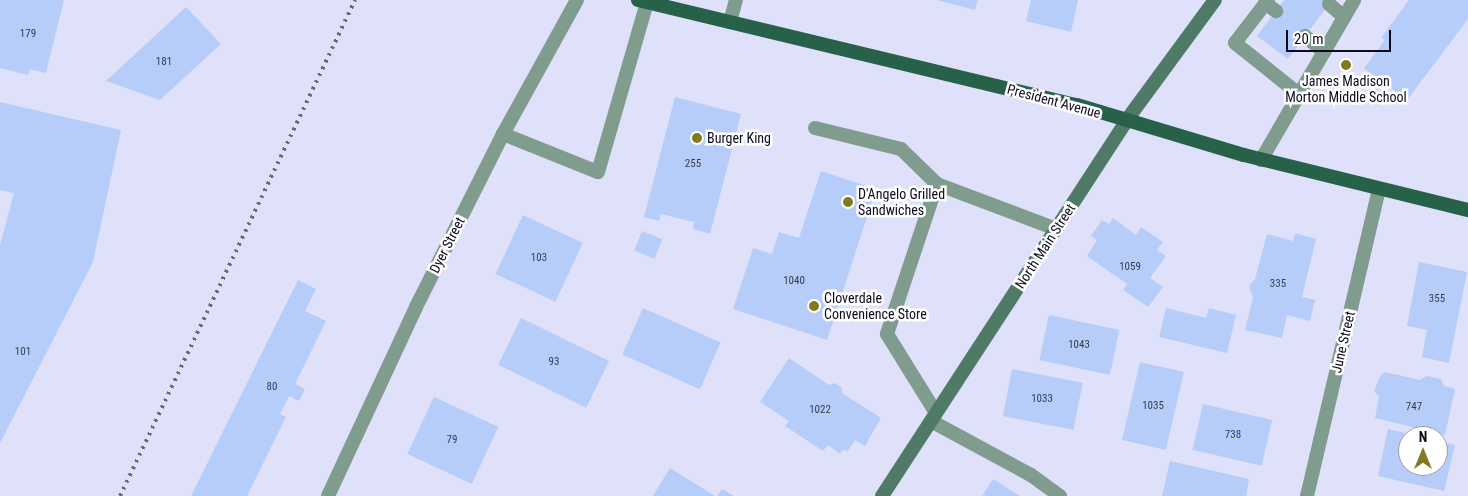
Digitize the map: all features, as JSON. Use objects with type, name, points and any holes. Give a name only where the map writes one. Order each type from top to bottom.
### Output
[{"type":"main road","name":"North Main Street","points":[[882,496],[1126,121],[1215,0]]},
{"type":"main road","name":"President Avenue","points":[[642,1],[1077,105],[1261,160],[1468,210]]},
{"type":"street","name":"Dyer Street","points":[[328,496],[416,307],[503,134],[577,0]]},
{"type":"street","points":[[730,22],[736,0]]},
{"type":"street","points":[[1261,160],[1354,0]]},
{"type":"street","points":[[503,134],[598,172],[642,1]]},
{"type":"street","points":[[1329,4],[1344,17]]},
{"type":"street","points":[[1270,5],[1235,43],[1299,94]]},
{"type":"street","points":[[1305,36],[1324,52]]},
{"type":"street","points":[[815,128],[902,149],[937,184],[1056,229]]},
{"type":"street","points":[[937,184],[887,334],[933,417],[1031,475],[1060,496]]},
{"type":"street","name":"June Street","points":[[1306,496],[1379,189]]},
{"type":"building","points":[[0,0],[64,0],[46,73],[30,69],[28,75],[0,68]]},
{"type":"building","points":[[937,0],[978,0],[975,10]]},
{"type":"building","points":[[1031,0],[1078,0],[1071,32],[1026,21]]},
{"type":"building","points":[[1284,0],[1332,0],[1288,59],[1257,36]]},
{"type":"building","points":[[1409,0],[1468,0],[1468,19],[1407,100],[1364,68],[1385,40],[1381,38]]},
{"type":"building","points":[[186,7],[221,44],[160,100],[106,81]]},
{"type":"building","points":[[675,97],[741,114],[710,234],[693,229],[694,222],[661,214],[659,221],[644,217]]},
{"type":"building","points":[[0,102],[121,130],[93,262],[0,443],[0,245],[14,193],[0,190]]},
{"type":"building","points":[[821,171],[876,189],[827,340],[733,309],[753,248],[772,254],[779,232],[799,238]]},
{"type":"building","points":[[523,215],[583,243],[555,302],[496,274]]},
{"type":"building","points":[[1113,218],[1136,235],[1141,227],[1163,242],[1157,250],[1166,256],[1150,278],[1163,287],[1148,307],[1123,290],[1127,284],[1087,256],[1097,240],[1091,236],[1102,220],[1109,224]]},
{"type":"building","points":[[642,231],[662,239],[655,259],[634,250]]},
{"type":"building","points":[[1295,233],[1316,239],[1302,297],[1315,300],[1310,321],[1287,315],[1282,338],[1245,330],[1253,298],[1249,286],[1255,279],[1267,234],[1293,241]]},
{"type":"building","points":[[1419,262],[1467,272],[1449,363],[1422,357],[1427,330],[1407,326]]},
{"type":"building","points":[[298,280],[316,289],[305,311],[326,321],[295,384],[305,389],[299,401],[289,396],[280,414],[286,417],[247,496],[191,496]]},
{"type":"building","points":[[643,308],[721,343],[700,389],[622,355]]},
{"type":"building","points":[[1166,308],[1206,318],[1209,308],[1236,315],[1227,353],[1159,337]]},
{"type":"building","points":[[1049,315],[1119,330],[1110,375],[1039,360]]},
{"type":"building","points":[[521,318],[609,361],[586,408],[498,365]]},
{"type":"building","points":[[789,358],[829,385],[835,383],[842,388],[842,393],[881,418],[865,446],[855,440],[848,451],[843,450],[840,454],[828,445],[823,451],[785,426],[789,421],[760,402]]},
{"type":"building","points":[[1140,362],[1184,372],[1166,450],[1122,440]]},
{"type":"building","points":[[1012,369],[1083,383],[1074,430],[1003,416]]},
{"type":"building","points":[[1385,372],[1420,380],[1426,376],[1441,379],[1444,386],[1455,389],[1447,426],[1408,426],[1375,418],[1379,396],[1374,391],[1380,376]]},
{"type":"building","points":[[434,397],[498,427],[472,484],[407,454]]},
{"type":"building","points":[[1203,404],[1272,420],[1262,466],[1192,450]]},
{"type":"building","points":[[1388,429],[1398,431],[1398,476],[1448,476],[1444,491],[1378,476]]},
{"type":"building","points":[[1448,443],[1455,445],[1448,474]]},
{"type":"building","points":[[1170,461],[1249,479],[1246,496],[1162,496]]},
{"type":"building","points":[[670,468],[715,496],[653,496]]},
{"type":"building","points":[[993,479],[1020,496],[982,496]]},
{"type":"building","points":[[722,489],[734,496],[717,496]]},
{"type":"railway","points":[[120,496],[355,0]]},
{"type":"place","name":"James Madison Morton Middle School","points":[[1346,65]]},
{"type":"place","name":"Burger King","points":[[697,138]]},
{"type":"place","name":"D'Angelo Grilled Sandwiches","points":[[848,202]]},
{"type":"place","name":"Cloverdale Convenience Store","points":[[814,306]]}]
